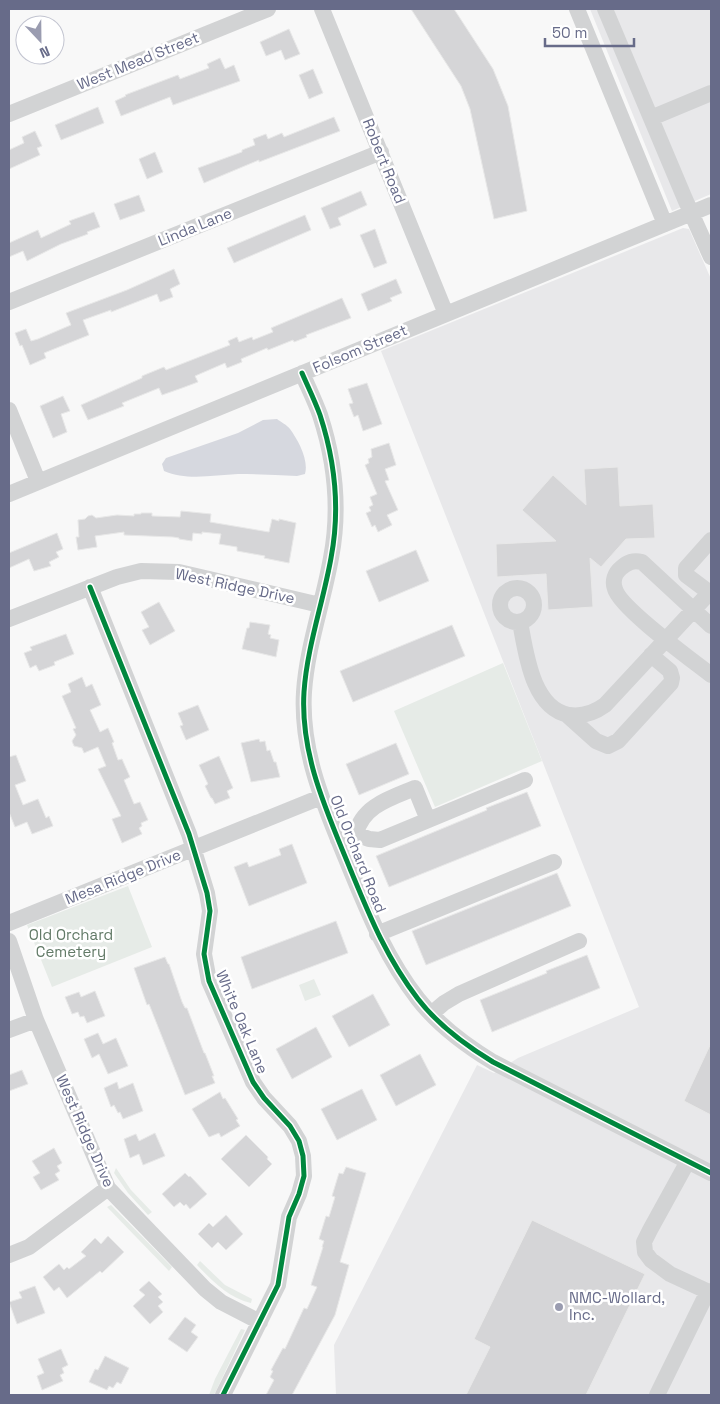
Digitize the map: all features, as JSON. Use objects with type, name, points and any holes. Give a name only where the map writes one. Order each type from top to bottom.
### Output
[{"type":"street","name":"West Mead Street","points":[[9,114],[268,9]]},
{"type":"street","name":"Robert Road","points":[[322,9],[446,314]]},
{"type":"street","points":[[577,9],[665,224]]},
{"type":"street","points":[[605,9],[711,257]]},
{"type":"street","points":[[651,118],[711,93]]},
{"type":"street","name":"Linda Lane","points":[[9,302],[381,152]]},
{"type":"street","name":"Folsom Street","points":[[9,494],[711,205]]},
{"type":"street","name":"Old Orchard Road","points":[[302,373],[326,436],[335,491],[334,533],[331,558],[307,668],[304,693],[304,724],[311,763],[320,796],[390,958],[402,978],[431,1014],[466,1046],[492,1062],[711,1173]]},
{"type":"street","points":[[9,410],[38,481]]},
{"type":"street","points":[[520,622],[529,668],[543,699],[556,711],[577,716],[598,710],[710,592],[686,575],[686,568],[711,540]]},
{"type":"street","points":[[711,626],[642,562],[635,560],[626,564],[619,570],[614,579],[615,589],[619,597],[631,610],[711,676]]},
{"type":"street","name":"West Ridge Drive","points":[[9,620],[117,577],[133,573],[162,571],[179,572],[320,605]]},
{"type":"street","name":"White Oak Lane","points":[[90,587],[194,848],[208,893],[210,911],[204,954],[209,981],[253,1082],[264,1098],[290,1126],[299,1141],[303,1156],[304,1176],[299,1194],[288,1217],[278,1285],[223,1395]]},
{"type":"street","points":[[567,714],[596,741],[608,746],[618,741],[670,683],[672,678],[670,671],[651,655]]},
{"type":"street","points":[[338,840],[356,834],[369,839],[380,840],[525,780]]},
{"type":"street","points":[[356,834],[358,825],[368,812],[379,803],[415,788],[428,820]]},
{"type":"street","name":"Mesa Ridge Drive","points":[[9,923],[320,796]]},
{"type":"street","points":[[378,934],[554,862]]},
{"type":"street","name":"West Ridge Drive","points":[[9,941],[36,1020],[108,1188],[205,1289],[221,1302],[260,1322]]},
{"type":"street","points":[[431,1014],[459,994],[579,941]]},
{"type":"street","points":[[9,1030],[36,1020]]},
{"type":"street","points":[[657,1395],[710,1292],[670,1274],[650,1260],[645,1252],[644,1242],[688,1161]]},
{"type":"street","points":[[9,1255],[29,1247],[108,1188]]},
{"type":"shaded area","points":[[590,9],[711,9],[711,194],[672,211]]},
{"type":"shaded area","points":[[683,228],[689,229],[711,279],[711,1395],[336,1395],[334,1345],[477,1065],[494,1073],[518,1058],[639,1007],[381,351]]},
{"type":"shaded area","points":[[277,419],[289,428],[299,444],[304,457],[305,474],[297,476],[238,474],[191,477],[164,471],[162,464],[166,458],[238,433],[263,420]]},
{"type":"green space","points":[[503,663],[542,761],[435,807],[394,711]]},
{"type":"green space","name":"Old Orchard Cemetery","points":[[128,886],[152,947],[52,987],[27,925]]},
{"type":"green space","points":[[314,979],[321,995],[305,1001],[299,985]]},
{"type":"green space","points":[[116,1168],[131,1190],[152,1212],[148,1215],[128,1193],[114,1173]]},
{"type":"green space","points":[[111,1205],[172,1267],[169,1271],[107,1207]]},
{"type":"green space","points":[[200,1261],[225,1285],[252,1299],[251,1303],[235,1297],[221,1288],[197,1265]]},
{"type":"green space","points":[[241,1329],[245,1330],[214,1395],[209,1395],[215,1379]]},
{"type":"building","points":[[411,9],[454,9],[493,69],[508,106],[527,211],[494,219],[470,109],[461,86]]},
{"type":"building","points":[[289,29],[300,54],[285,60],[281,50],[266,56],[260,42]]},
{"type":"building","points":[[220,58],[225,69],[234,65],[240,81],[173,105],[170,97],[121,116],[115,101],[125,95],[178,75],[180,79],[209,68],[207,64]]},
{"type":"building","points":[[313,69],[323,93],[309,99],[299,75]]},
{"type":"building","points":[[98,107],[104,123],[61,140],[55,125]]},
{"type":"building","points":[[334,117],[340,131],[259,162],[259,160],[204,183],[198,168],[242,152],[242,150],[255,145],[253,139],[266,134],[268,139],[282,133],[284,137]]},
{"type":"building","points":[[35,131],[42,146],[37,148],[40,155],[9,169],[9,150],[24,143],[22,137]]},
{"type":"building","points":[[155,152],[163,172],[147,179],[139,159]]},
{"type":"building","points":[[361,191],[367,205],[338,218],[341,225],[330,229],[321,208]]},
{"type":"building","points":[[139,195],[145,211],[120,220],[114,204]]},
{"type":"building","points":[[94,212],[100,227],[87,232],[88,234],[61,244],[27,261],[23,251],[9,257],[9,243],[38,230],[41,238],[71,224],[69,221]]},
{"type":"building","points":[[305,215],[311,230],[234,263],[227,248]]},
{"type":"building","points":[[375,229],[387,263],[374,268],[360,235]]},
{"type":"building","points":[[174,269],[180,284],[170,289],[173,297],[160,302],[157,294],[111,312],[111,310],[83,320],[89,335],[44,353],[46,358],[30,365],[15,333],[26,329],[31,341],[38,339],[71,325],[66,313],[127,290]]},
{"type":"building","points":[[396,279],[402,293],[390,298],[392,301],[368,311],[361,294]]},
{"type":"building","points":[[342,298],[351,318],[306,335],[307,337],[294,342],[293,340],[268,350],[267,348],[241,359],[242,362],[227,368],[225,363],[195,376],[198,382],[162,395],[159,388],[122,403],[124,406],[88,420],[81,405],[164,367],[166,370],[230,345],[228,341],[237,337],[239,342],[252,337],[253,340],[273,332],[271,328]]},
{"type":"building","points":[[367,383],[382,424],[363,431],[358,415],[354,417],[349,404],[353,403],[348,389]]},
{"type":"building","points":[[63,396],[70,411],[61,414],[67,432],[53,438],[40,406]]},
{"type":"building","points":[[389,443],[396,465],[385,469],[389,480],[385,481],[398,510],[387,515],[392,525],[378,532],[375,525],[372,527],[366,513],[371,511],[369,507],[373,505],[370,497],[377,494],[365,465],[369,463],[368,459],[372,457],[371,449]]},
{"type":"building","points":[[618,467],[620,506],[653,504],[655,538],[626,539],[601,567],[590,558],[593,607],[548,610],[546,574],[497,577],[496,544],[556,541],[522,510],[553,475],[586,505],[584,469]]},
{"type":"building","points":[[181,511],[211,514],[210,522],[269,532],[272,519],[296,523],[289,563],[237,551],[237,547],[219,544],[221,534],[202,532],[202,534],[193,533],[192,541],[173,537],[124,535],[124,532],[95,536],[97,547],[78,550],[76,537],[79,537],[78,520],[85,519],[88,516],[92,515],[96,518],[152,513],[152,516],[180,517]]},
{"type":"building","points":[[57,533],[63,549],[56,552],[59,557],[49,562],[51,566],[34,571],[29,559],[9,568],[9,553]]},
{"type":"building","points":[[416,550],[429,581],[379,602],[366,571]]},
{"type":"building","points":[[159,602],[175,631],[150,645],[142,630],[149,627],[141,612]]},
{"type":"building","points":[[250,622],[270,625],[268,634],[271,635],[270,638],[279,640],[276,657],[242,649]]},
{"type":"building","points":[[452,625],[465,656],[353,702],[340,671]]},
{"type":"building","points":[[66,634],[74,654],[54,662],[55,665],[39,671],[36,665],[30,668],[24,653],[32,650],[30,647]]},
{"type":"building","points":[[82,677],[86,687],[92,684],[101,705],[90,710],[100,732],[108,728],[114,742],[112,743],[118,760],[122,759],[130,777],[124,780],[134,804],[140,802],[148,820],[141,823],[142,826],[139,828],[142,834],[122,843],[112,819],[121,816],[98,769],[106,766],[98,747],[84,753],[82,748],[74,746],[72,741],[76,735],[73,729],[76,728],[62,696],[71,692],[68,684]]},
{"type":"building","points":[[198,705],[209,730],[186,740],[180,726],[183,725],[178,713]]},
{"type":"building","points":[[259,739],[260,742],[265,741],[267,751],[270,750],[280,777],[251,782],[241,743]]},
{"type":"building","points":[[396,743],[409,774],[359,795],[346,764]]},
{"type":"building","points":[[16,755],[26,781],[15,785],[23,805],[38,799],[46,818],[49,816],[53,826],[32,834],[27,822],[15,827],[9,812],[9,757]]},
{"type":"building","points":[[219,756],[233,788],[227,791],[230,798],[215,804],[205,786],[208,784],[199,765]]},
{"type":"building","points":[[527,792],[541,826],[389,887],[376,856]]},
{"type":"building","points":[[292,844],[307,883],[249,906],[234,867],[247,862],[249,867],[281,855],[279,849]]},
{"type":"building","points":[[557,873],[571,906],[426,965],[412,931]]},
{"type":"building","points":[[336,921],[348,953],[252,989],[241,957]]},
{"type":"building","points":[[587,955],[600,988],[492,1032],[480,1000]]},
{"type":"building","points":[[165,957],[214,1076],[212,1076],[215,1083],[185,1095],[149,1004],[147,1005],[134,968]]},
{"type":"building","points":[[95,991],[105,1016],[87,1023],[84,1016],[80,1017],[78,1012],[72,1014],[65,997],[79,992],[81,997]]},
{"type":"building","points":[[373,994],[390,1025],[349,1047],[332,1016]]},
{"type":"building","points":[[316,1027],[332,1057],[292,1079],[276,1049]]},
{"type":"building","points":[[98,1033],[103,1044],[116,1038],[128,1066],[108,1074],[99,1054],[92,1058],[84,1039]]},
{"type":"building","points":[[711,1043],[711,1115],[684,1101]]},
{"type":"building","points":[[420,1054],[436,1085],[396,1106],[380,1075]]},
{"type":"building","points":[[22,1070],[28,1084],[9,1091],[9,1075]]},
{"type":"building","points":[[117,1082],[119,1089],[133,1083],[143,1111],[123,1119],[114,1105],[111,1107],[104,1088]]},
{"type":"building","points":[[362,1089],[377,1120],[337,1140],[321,1109]]},
{"type":"building","points":[[220,1092],[238,1119],[236,1120],[240,1126],[221,1137],[219,1133],[209,1137],[192,1109]]},
{"type":"building","points":[[155,1133],[165,1156],[143,1165],[139,1154],[130,1158],[124,1139],[136,1134],[139,1141]]},
{"type":"building","points":[[246,1135],[268,1157],[267,1159],[272,1164],[249,1187],[221,1159]]},
{"type":"building","points":[[54,1148],[62,1163],[57,1166],[60,1171],[55,1174],[59,1180],[41,1190],[33,1177],[40,1173],[32,1161]]},
{"type":"building","points":[[346,1167],[366,1173],[340,1262],[349,1265],[335,1315],[292,1395],[266,1395],[274,1380],[270,1377],[273,1371],[271,1370],[283,1348],[285,1349],[304,1308],[307,1309],[317,1287],[311,1285],[323,1247],[324,1241],[319,1239],[326,1216],[329,1217],[335,1197],[332,1196],[339,1173],[343,1174]]},
{"type":"building","points":[[185,1173],[207,1194],[190,1209],[186,1204],[184,1206],[180,1202],[174,1207],[162,1194]]},
{"type":"building","points":[[226,1215],[243,1234],[226,1250],[218,1242],[212,1248],[198,1234],[209,1223],[213,1227]]},
{"type":"building","name":"NMC-Wollard, Inc.","points":[[532,1220],[645,1274],[586,1395],[466,1395],[490,1347],[474,1339]]},
{"type":"building","points":[[108,1236],[124,1252],[102,1273],[100,1271],[67,1298],[59,1287],[54,1291],[43,1277],[59,1264],[64,1270],[67,1267],[69,1269],[86,1256],[81,1252],[95,1238],[101,1244]]},
{"type":"building","points":[[149,1281],[162,1294],[158,1297],[163,1302],[158,1306],[163,1312],[150,1324],[133,1306],[145,1295],[139,1290]]},
{"type":"building","points":[[35,1286],[45,1313],[17,1324],[9,1302],[22,1298],[19,1292]]},
{"type":"building","points":[[185,1317],[196,1325],[191,1332],[198,1337],[187,1352],[168,1339]]},
{"type":"building","points":[[61,1349],[68,1365],[62,1368],[64,1373],[60,1375],[63,1381],[42,1390],[37,1376],[44,1373],[38,1359]]},
{"type":"building","points":[[105,1356],[129,1368],[121,1384],[117,1382],[113,1388],[109,1386],[107,1390],[89,1382],[95,1369],[98,1370]]},
{"type":"cycle path","points":[[302,373],[325,432],[332,468],[335,504],[334,540],[331,558],[306,675],[304,692],[306,739],[317,784],[325,806],[372,921],[388,953],[418,999],[443,1026],[472,1049],[493,1062],[711,1173]]},
{"type":"cycle path","points":[[90,587],[189,834],[207,893],[210,911],[204,954],[209,981],[253,1082],[264,1098],[290,1126],[299,1141],[303,1156],[304,1176],[289,1217],[278,1285],[223,1395]]},
{"type":"place","name":"NMC-Wollard, Inc.","points":[[559,1307]]}]
